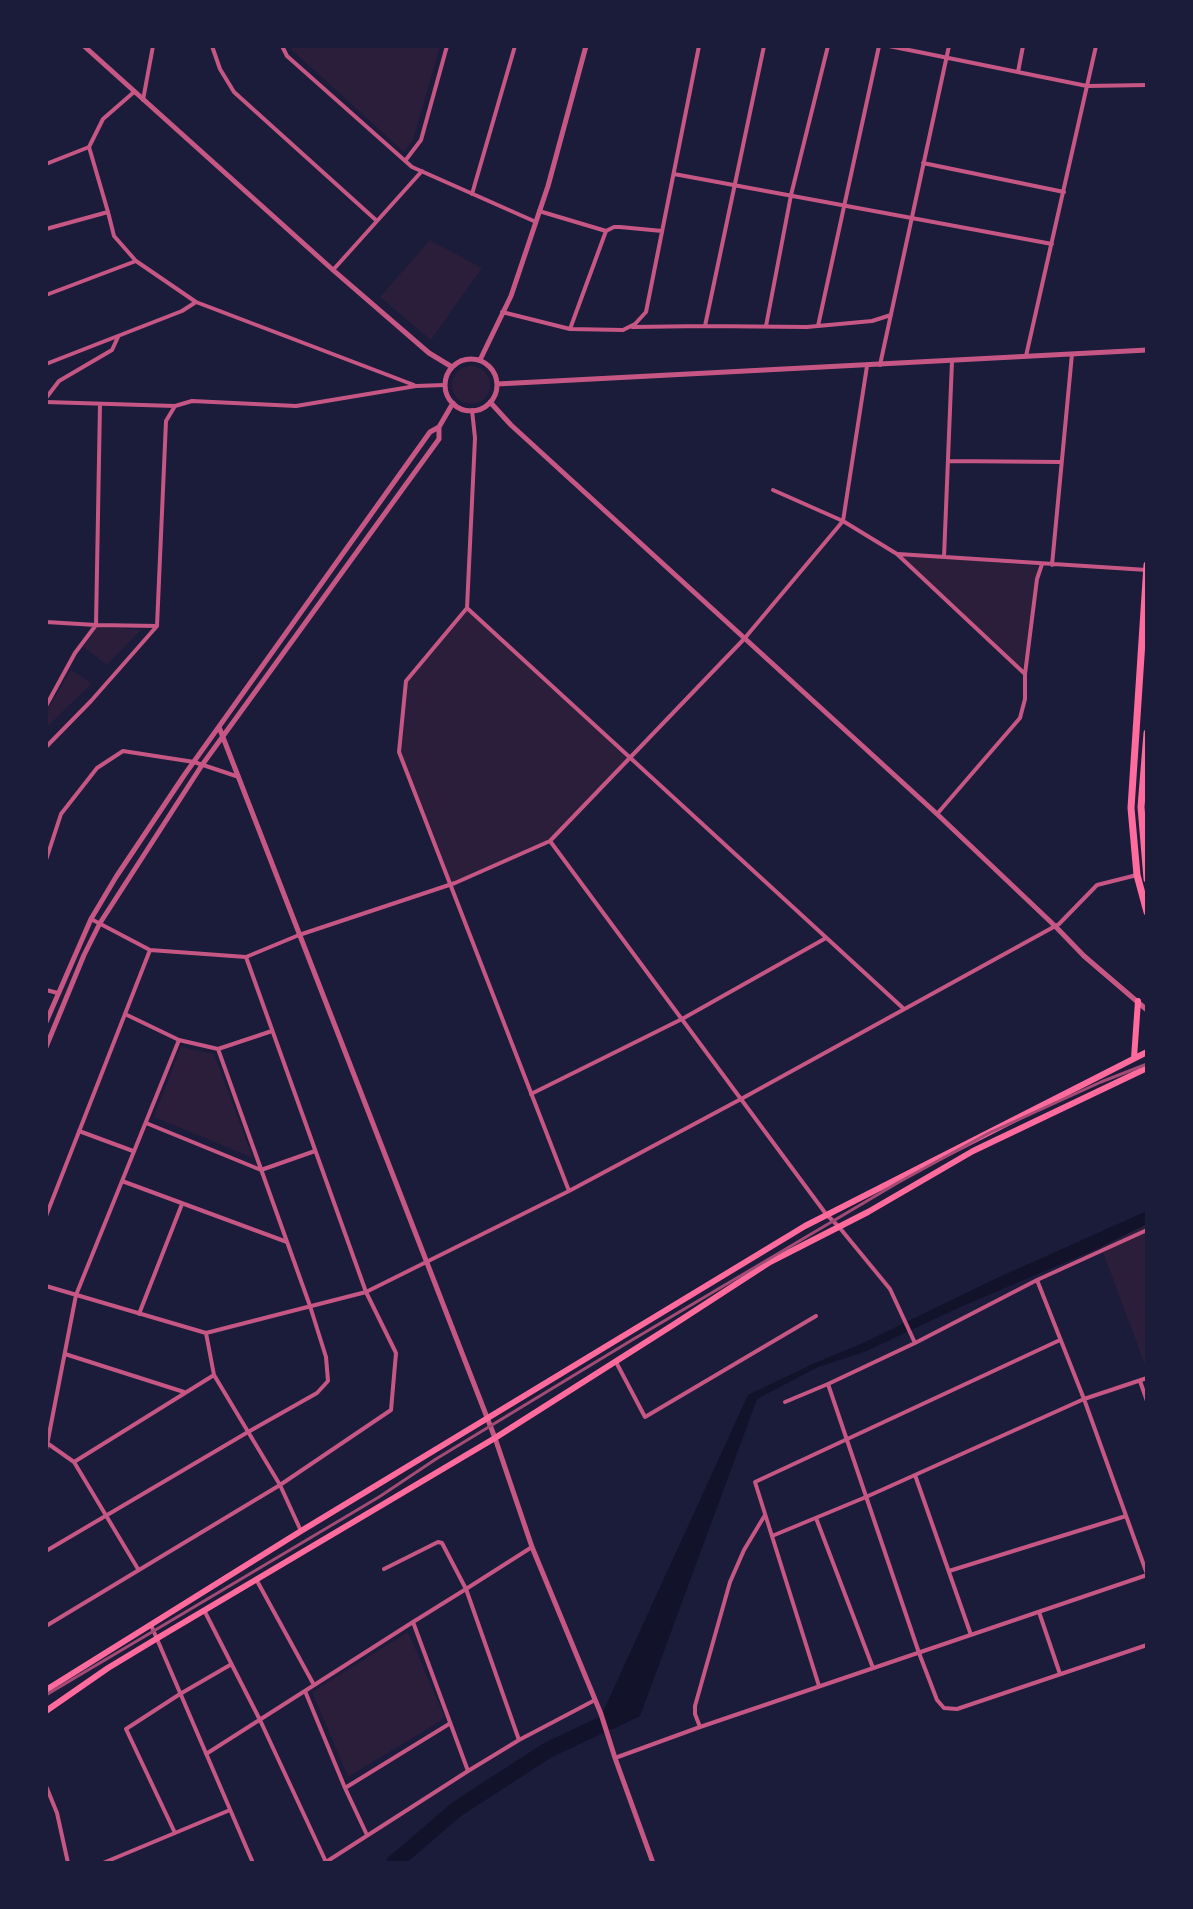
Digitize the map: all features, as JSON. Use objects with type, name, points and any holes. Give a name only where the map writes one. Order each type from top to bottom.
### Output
[{"type":"main road","points":[[1147,568],[1131,808],[1137,875],[1147,912]]},
{"type":"main road","points":[[1147,733],[1141,807],[1147,879]]},
{"type":"main road","points":[[1134,1058],[1138,1001]]},
{"type":"main road","points":[[46,1690],[301,1531],[826,1214],[1147,1052]]},
{"type":"main road","points":[[46,1711],[108,1668],[495,1438],[770,1262],[973,1151],[1147,1068]]},
{"type":"street","points":[[84,46],[333,270],[429,353],[452,367]]},
{"type":"street","points":[[143,100],[153,46]]},
{"type":"street","points":[[212,46],[220,69],[234,92],[377,221]]},
{"type":"street","points":[[282,46],[287,56],[412,167],[536,222]]},
{"type":"street","points":[[405,161],[421,140],[447,46]]},
{"type":"street","points":[[472,194],[515,46]]},
{"type":"street","points":[[480,360],[511,296],[536,222],[586,46]]},
{"type":"street","points":[[502,312],[570,329],[623,330],[635,324],[646,312],[699,46]]},
{"type":"street","points":[[705,326],[764,46]]},
{"type":"street","points":[[766,326],[791,195],[828,46]]},
{"type":"street","points":[[818,326],[879,46]]},
{"type":"street","points":[[889,46],[1087,86],[1147,85]]},
{"type":"street","points":[[880,365],[949,46]]},
{"type":"street","points":[[1018,72],[1023,46]]},
{"type":"street","points":[[1026,357],[1096,46]]},
{"type":"street","points":[[46,164],[89,147],[103,119],[134,92]]},
{"type":"street","points":[[89,147],[114,236],[136,261],[196,302],[416,386]]},
{"type":"street","points":[[923,163],[1064,192]]},
{"type":"street","points":[[333,270],[422,171]]},
{"type":"street","points":[[674,174],[1052,244]]},
{"type":"street","points":[[539,211],[606,231],[614,227],[662,231]]},
{"type":"street","points":[[46,229],[108,212]]},
{"type":"street","points":[[570,329],[606,231]]},
{"type":"street","points":[[46,295],[136,261]]},
{"type":"street","points":[[46,364],[182,311],[196,302]]},
{"type":"street","points":[[629,327],[818,326],[872,321],[891,315]]},
{"type":"street","points":[[46,400],[59,381],[112,350],[118,336]]},
{"type":"street","points":[[497,384],[1147,350]]},
{"type":"street","points":[[1052,565],[1072,354]]},
{"type":"street","points":[[465,360],[480,360],[492,370],[497,384],[490,402],[472,410],[465,410],[453,403],[445,385],[452,367],[465,360]]},
{"type":"street","points":[[944,557],[952,361]]},
{"type":"street","points":[[91,919],[150,950],[246,957],[299,935],[450,884],[550,841],[743,639],[843,521],[867,366]]},
{"type":"street","points":[[46,400],[175,406],[192,401],[296,406],[416,386],[445,385]]},
{"type":"street","points":[[490,402],[511,425],[743,639],[937,814],[1084,956],[1147,1010]]},
{"type":"street","points":[[46,1047],[100,923],[202,765],[439,439],[439,427],[453,403]]},
{"type":"street","points":[[46,706],[75,653],[96,625],[100,404]]},
{"type":"street","points":[[46,747],[157,626],[166,421],[175,406]]},
{"type":"street","points":[[472,410],[475,438],[467,608],[406,681],[399,752],[569,1191]]},
{"type":"street","points":[[46,1022],[91,919],[116,877],[194,762],[430,432],[439,427]]},
{"type":"street","points":[[948,461],[1062,462]]},
{"type":"street","points":[[773,490],[843,521],[897,554],[1025,674]]},
{"type":"street","points":[[897,554],[1147,568]]},
{"type":"street","points":[[937,814],[1020,718],[1025,699],[1025,674],[1037,579],[1042,564]]},
{"type":"street","points":[[467,608],[904,1009]]},
{"type":"street","points":[[46,622],[157,626]]},
{"type":"street","points":[[219,727],[495,1438],[532,1547],[596,1700],[653,1863]]},
{"type":"street","points":[[46,860],[61,814],[97,768],[123,751],[194,762],[239,777]]},
{"type":"street","points":[[550,841],[826,1214],[890,1289],[914,1342]]},
{"type":"street","points":[[46,1286],[206,1333],[366,1292],[569,1191],[1055,926],[1097,885],[1137,875]]},
{"type":"street","points":[[531,1094],[682,1019],[826,938]]},
{"type":"street","points":[[46,1216],[150,950]]},
{"type":"street","points":[[46,1626],[280,1485],[391,1410],[396,1353],[366,1292],[246,957]]},
{"type":"street","points":[[46,990],[58,993]]},
{"type":"street","points":[[125,1014],[179,1040],[218,1049],[273,1031]]},
{"type":"street","points":[[139,1570],[74,1462],[47,1447],[48,1431],[76,1295],[179,1040]]},
{"type":"street","points":[[46,1551],[317,1393],[328,1381],[326,1357],[310,1306],[218,1049]]},
{"type":"street","points":[[146,1123],[261,1170],[315,1150]]},
{"type":"street","points":[[79,1131],[134,1151]]},
{"type":"street","points":[[122,1181],[287,1242]]},
{"type":"street","points":[[139,1314],[182,1204]]},
{"type":"street","points":[[785,1402],[1147,1230]]},
{"type":"street","points":[[615,1758],[1147,1575],[1084,1399],[1037,1280]]},
{"type":"street","points":[[616,1360],[645,1417],[816,1316]]},
{"type":"street","points":[[206,1333],[214,1375],[280,1485],[301,1531]]},
{"type":"street","points":[[819,1686],[755,1482],[1060,1340]]},
{"type":"street","points":[[65,1354],[186,1392]]},
{"type":"street","points":[[74,1462],[214,1375]]},
{"type":"street","points":[[772,1536],[1084,1399],[1147,1378]]},
{"type":"street","points":[[1140,1381],[1147,1401]]},
{"type":"street","points":[[828,1384],[919,1653],[937,1700],[944,1708],[957,1709],[1147,1645]]},
{"type":"street","points":[[915,1475],[971,1635]]},
{"type":"street","points":[[700,1727],[695,1706],[730,1582],[744,1550],[765,1515]]},
{"type":"street","points":[[949,1571],[1127,1515]]},
{"type":"street","points":[[816,1518],[873,1668]]},
{"type":"street","points":[[384,1569],[438,1542],[445,1546],[466,1589],[519,1740]]},
{"type":"street","points":[[206,1754],[532,1547]]},
{"type":"street","points":[[256,1579],[314,1685]]},
{"type":"street","points":[[204,1610],[260,1720],[324,1863],[519,1740],[596,1700]]},
{"type":"street","points":[[1039,1612],[1060,1675]]},
{"type":"street","points":[[413,1622],[468,1771]]},
{"type":"street","points":[[151,1625],[253,1863]]},
{"type":"street","points":[[175,1833],[126,1729],[230,1665]]},
{"type":"street","points":[[305,1691],[367,1835]]},
{"type":"street","points":[[345,1788],[449,1724]]},
{"type":"street","points":[[46,1786],[68,1863]]},
{"type":"street","points":[[103,1863],[230,1810]]},
{"type":"shaded area","points":[[290,46],[440,46],[413,140],[404,152],[292,50]]},
{"type":"shaded area","points":[[430,240],[482,268],[431,340],[380,297]]},
{"type":"shaded area","points":[[471,366],[484,372],[490,385],[484,398],[471,404],[458,398],[452,385],[458,372]]},
{"type":"shaded area","points":[[897,554],[1038,566],[1023,669]]},
{"type":"shaded area","points":[[467,608],[629,757],[550,841],[450,884],[399,752],[406,681]]},
{"type":"shaded area","points":[[97,627],[141,630],[107,665],[83,647]]},
{"type":"shaded area","points":[[71,670],[92,683],[46,728],[46,712]]},
{"type":"shaded area","points":[[181,1047],[214,1054],[253,1158],[154,1117]]},
{"type":"shaded area","points":[[1147,1211],[1147,1224],[1101,1247],[864,1352],[818,1367],[757,1399],[640,1716],[613,1729],[602,1714],[748,1395]]},
{"type":"shaded area","points":[[1147,1224],[1147,1370],[1101,1247]]},
{"type":"shaded area","points":[[408,1632],[445,1718],[348,1777],[312,1692]]},
{"type":"waterway","points":[[394,1863],[457,1809],[548,1750],[627,1713]]},
{"type":"railway","points":[[46,1695],[899,1182],[989,1133],[1147,1064]]}]
